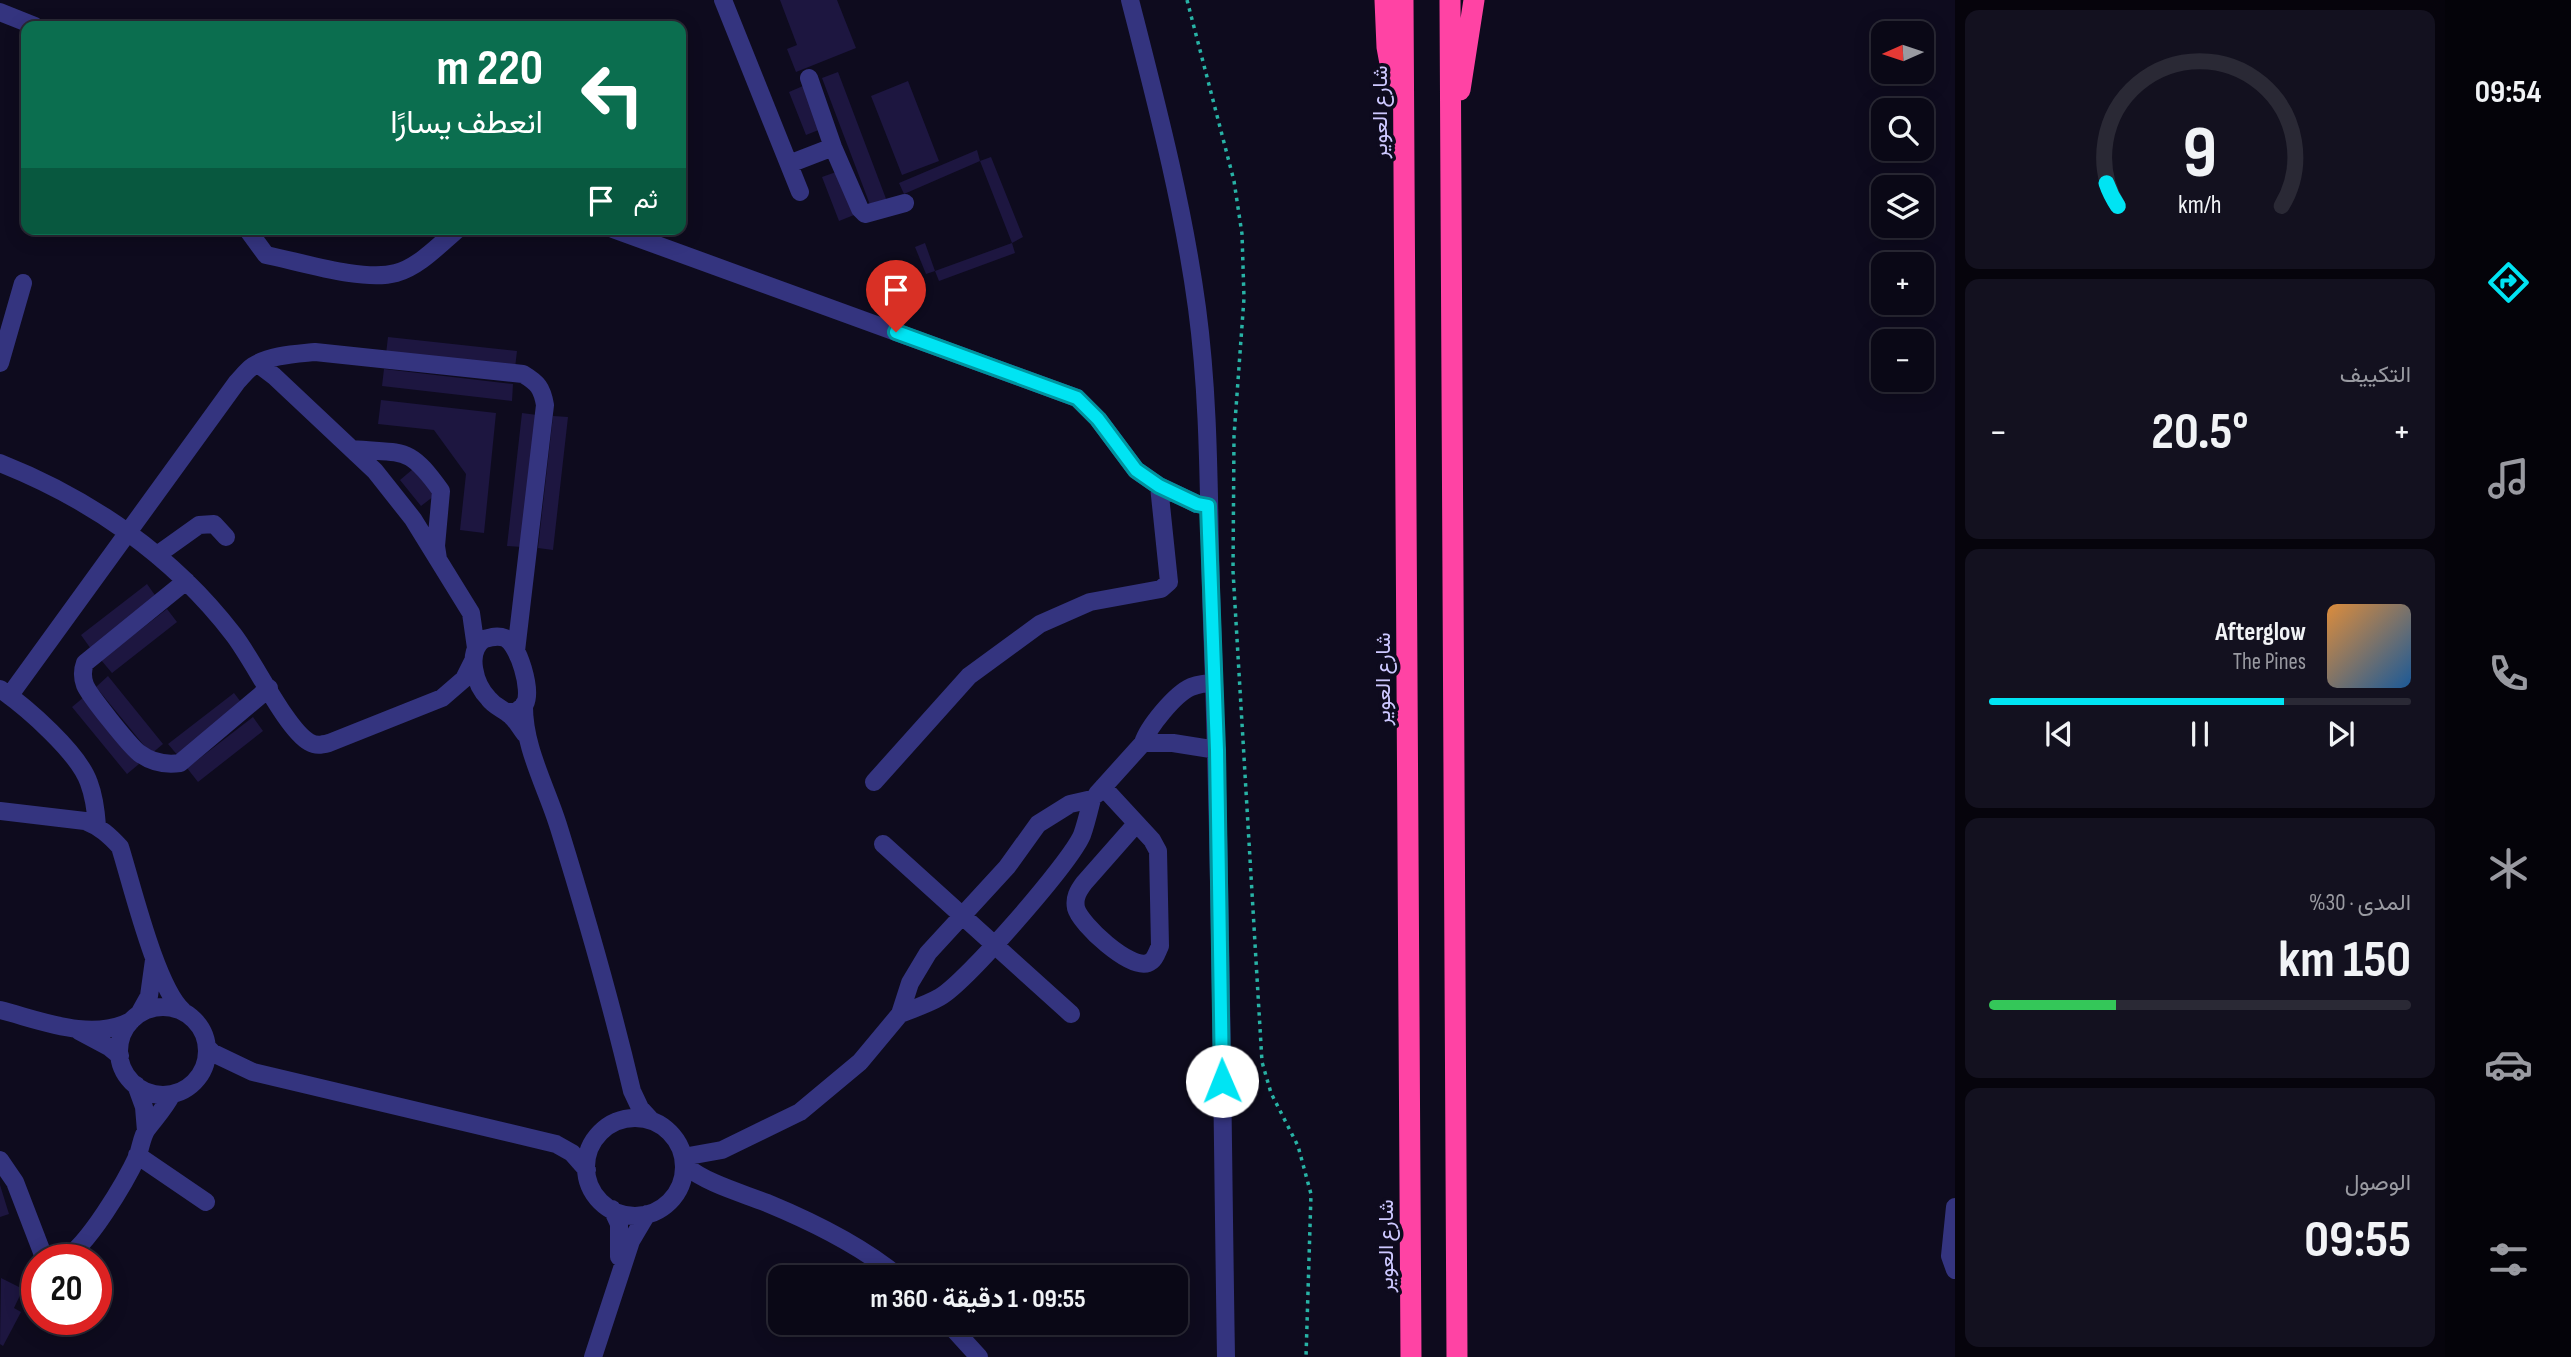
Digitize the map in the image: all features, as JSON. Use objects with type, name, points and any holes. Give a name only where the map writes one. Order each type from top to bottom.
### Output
[{"type":"highway","points":[[1384,0],[1387,47],[1404,132]]},
{"type":"highway","name":"شارع العوير","points":[[1403,0],[1411,1357]]},
{"type":"highway","points":[[1450,0],[1457,1357]]},
{"type":"highway","points":[[1451,148],[1474,0]]},
{"type":"street","points":[[723,0],[800,192]]},
{"type":"street","points":[[1130,0],[1185,230],[1205,387],[1217,750],[1226,1357]]},
{"type":"street","points":[[0,12],[22,21]]},
{"type":"street","points":[[809,78],[833,146],[860,209],[865,214],[905,203]]},
{"type":"street","points":[[789,164],[833,146]]},
{"type":"street","points":[[252,235],[267,255],[376,276],[398,273],[423,258],[451,235]]},
{"type":"street","points":[[629,235],[1077,398],[1098,419],[1136,470],[1159,486],[1197,504],[1208,506]]},
{"type":"street","points":[[2,351],[23,283]]},
{"type":"street","points":[[97,826],[89,781],[61,742],[5,692],[128,532],[237,382],[258,364],[301,354],[331,352],[523,374],[538,384],[545,405],[516,651]]},
{"type":"street","points":[[258,364],[383,480],[413,519],[471,613],[486,629],[510,641],[516,651],[527,683],[524,704],[529,740],[602,969],[636,1101],[651,1120]]},
{"type":"street","points":[[352,449],[402,453],[414,458],[426,470],[441,491],[436,545],[438,559]]},
{"type":"street","points":[[0,463],[74,497],[128,532],[186,581],[232,632],[289,722],[312,744],[320,745],[442,698],[473,696],[489,700],[514,718],[529,740]]},
{"type":"street","points":[[874,782],[969,676],[1040,624],[1090,602],[1161,589],[1169,582],[1159,486]]},
{"type":"street","points":[[157,555],[200,525],[214,524],[226,537]]},
{"type":"street","points":[[186,581],[85,663],[83,674],[86,688],[138,752],[149,759],[171,764],[180,763],[269,688]]},
{"type":"street","points":[[471,613],[480,685],[489,700]]},
{"type":"street","points":[[442,698],[464,679],[484,639],[503,636]]},
{"type":"street","points":[[900,1014],[941,997],[994,944],[1062,864],[1081,836],[1098,793],[1143,743],[1146,732],[1188,688],[1214,682]]},
{"type":"street","points":[[506,712],[516,712],[524,704]]},
{"type":"street","points":[[1143,743],[1173,743],[1217,750]]},
{"type":"street","points":[[1098,793],[1136,824],[1152,840],[1158,851],[1160,946],[1155,958],[1147,964],[1125,960],[1080,918],[1075,905],[1077,892],[1136,824]]},
{"type":"street","points":[[683,1161],[722,1150],[800,1112],[860,1062],[900,1014],[910,983],[928,953],[1006,867],[1038,824],[1070,804],[1098,793]]},
{"type":"street","points":[[0,811],[85,821],[97,826],[120,847],[154,957],[169,991],[183,1012]]},
{"type":"street","points":[[883,844],[1071,1014]]},
{"type":"street","points":[[0,1010],[73,1028],[103,1030],[114,1028],[135,1018],[155,1007],[169,1007],[183,1012],[195,1020],[203,1032],[207,1047],[206,1062],[198,1078],[190,1086],[172,1094],[149,1092],[136,1085],[126,1074],[120,1056],[123,1033],[135,1018],[151,990],[154,957]]},
{"type":"street","points":[[73,1028],[109,1047],[120,1056]]},
{"type":"street","points":[[619,1120],[622,1107],[620,1038]]},
{"type":"street","points":[[207,1047],[213,1053],[253,1072]]},
{"type":"street","points":[[198,1078],[215,1071],[253,1072],[556,1144],[572,1153],[587,1170]]},
{"type":"street","points":[[82,1244],[138,1155],[146,1130],[144,1107],[136,1085]]},
{"type":"street","points":[[146,1130],[161,1114],[172,1094]]},
{"type":"street","points":[[635,1117],[651,1120],[665,1128],[676,1139],[683,1161],[680,1186],[671,1200],[647,1214],[627,1215],[612,1209],[599,1199],[591,1186],[587,1170],[588,1154],[594,1140],[605,1128],[619,1120],[635,1117]]},
{"type":"street","points":[[556,1144],[594,1140]]},
{"type":"street","points":[[138,1155],[206,1202]]},
{"type":"street","points":[[0,1160],[15,1182],[39,1244]]},
{"type":"street","points":[[683,1161],[705,1179],[822,1229],[882,1265]]},
{"type":"street","points":[[675,1194],[683,1189],[702,1185],[738,1191]]},
{"type":"street","points":[[1955,1207],[1950,1256],[1955,1270]]},
{"type":"street","points":[[612,1209],[617,1216],[620,1234],[616,1285]]},
{"type":"street","points":[[593,1357],[631,1241],[647,1214]]},
{"type":"street","points":[[959,1335],[979,1357]]},
{"type":"path","points":[[1186,0],[1229,160],[1242,234],[1244,298],[1232,506],[1236,636],[1262,1062],[1271,1093],[1298,1146],[1311,1194],[1306,1357]]},
{"type":"building","points":[[780,0],[837,0],[856,48],[796,72],[787,49],[797,45]]},
{"type":"building","points":[[838,72],[888,204],[872,210],[822,78]]},
{"type":"building","points":[[908,81],[939,161],[902,175],[871,96]]},
{"type":"building","points":[[803,86],[821,129],[806,135],[789,92]]},
{"type":"building","points":[[977,150],[980,161],[904,194],[899,183]]},
{"type":"building","points":[[991,157],[1023,237],[1012,243],[980,161]]},
{"type":"building","points":[[836,172],[854,215],[839,221],[822,177]]},
{"type":"building","points":[[925,243],[935,271],[926,274],[915,247]]},
{"type":"building","points":[[1012,243],[1015,253],[939,281],[935,271]]},
{"type":"building","points":[[388,337],[517,351],[515,368],[386,354]]},
{"type":"building","points":[[384,369],[513,384],[512,401],[382,386]]},
{"type":"building","points":[[381,400],[496,413],[484,533],[460,530],[466,474],[434,430],[378,424]]},
{"type":"building","points":[[522,413],[537,415],[522,547],[507,546]]},
{"type":"building","points":[[553,416],[568,417],[553,550],[538,548]]},
{"type":"building","points":[[413,469],[434,496],[421,506],[400,480]]},
{"type":"building","points":[[147,584],[157,598],[91,649],[81,635]]},
{"type":"building","points":[[167,609],[177,622],[112,673],[101,660]]},
{"type":"building","points":[[108,676],[163,744],[151,754],[96,687]]},
{"type":"building","points":[[234,693],[244,706],[179,757],[168,744]]},
{"type":"building","points":[[84,697],[139,764],[127,774],[72,707]]},
{"type":"building","points":[[253,717],[263,731],[198,782],[187,768]]},
{"type":"building","points":[[0,1185],[9,1214],[0,1217]]},
{"type":"building","points":[[1,1278],[21,1288],[14,1308],[21,1312],[3,1346],[0,1344]]},
{"type":"route","points":[[896,332],[1077,398],[1098,419],[1136,470],[1159,486],[1197,504],[1208,506],[1217,750],[1222,1081]]}]
